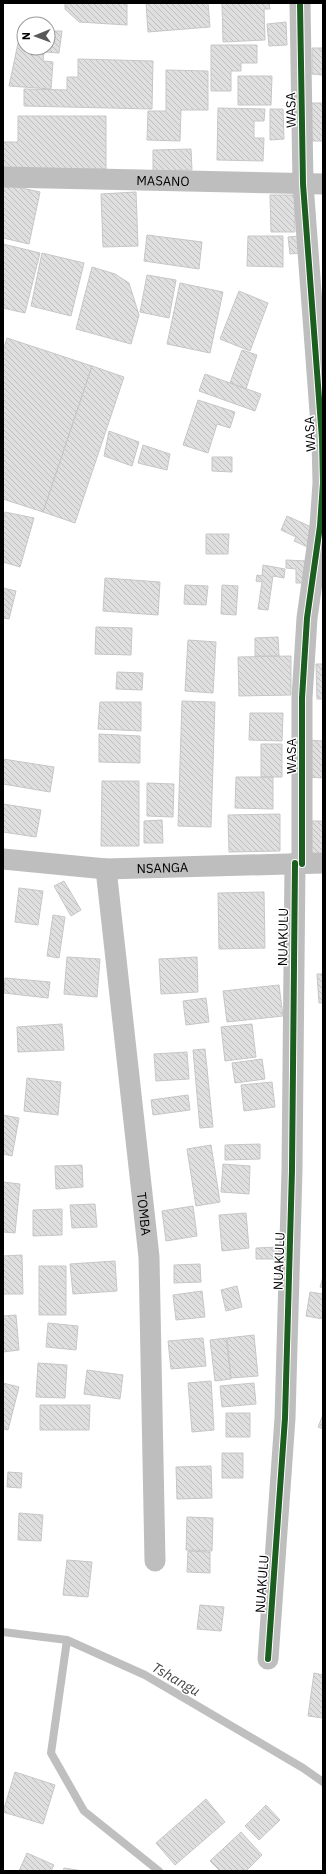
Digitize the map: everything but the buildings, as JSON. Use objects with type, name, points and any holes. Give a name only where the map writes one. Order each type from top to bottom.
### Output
[{"type":"street","name":"WASA","points":[[299,863],[302,698],[307,618],[320,526],[322,483],[322,439],[313,184],[300,3]]},
{"type":"street","name":"MASANO","points":[[3,177],[313,184]]},
{"type":"street","name":"NSANGA","points":[[3,859],[106,869],[323,863]]},
{"type":"street","name":"NUAKULU","points":[[268,1659],[285,1418],[299,863]]},
{"type":"street","name":"TOMBA","points":[[106,869],[149,1257],[155,1561]]},
{"type":"waterway","name":"Tshangu","points":[[3,1632],[67,1640],[145,1675],[303,1768],[323,1782]]},
{"type":"waterway","points":[[67,1640],[51,1753],[84,1811],[159,1871]]},
{"type":"cycle path","points":[[300,3],[303,184],[322,439],[323,483],[320,526],[307,618],[302,698],[302,864]]},
{"type":"cycle path","points":[[268,1659],[285,1418],[292,1170],[295,863]]}]
